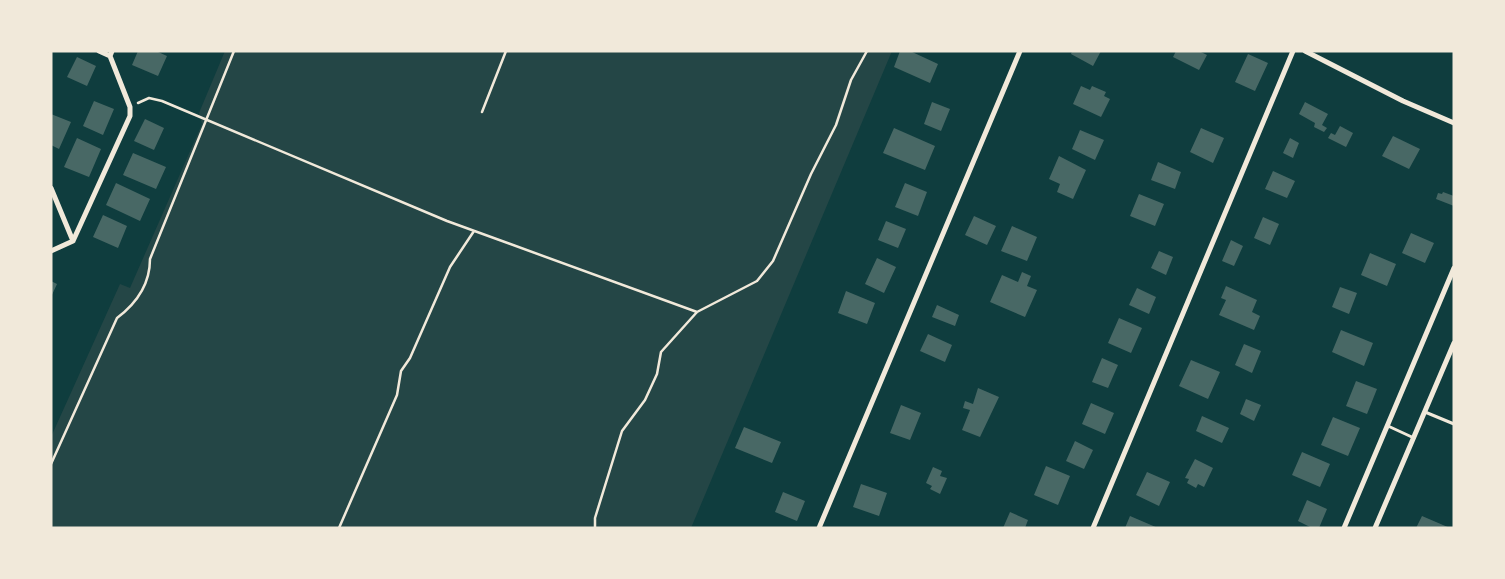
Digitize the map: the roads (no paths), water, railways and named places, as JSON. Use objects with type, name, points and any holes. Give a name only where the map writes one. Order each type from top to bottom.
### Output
[{"type":"street","points":[[51,252],[73,241],[130,116],[130,107],[111,54],[99,51]]},
{"type":"street","points":[[818,528],[1020,51]]},
{"type":"street","points":[[1093,528],[1293,51]]},
{"type":"street","points":[[1305,51],[1403,101],[1454,123]]},
{"type":"street","points":[[51,188],[73,241]]},
{"type":"street","points":[[1344,528],[1454,268]]},
{"type":"street","points":[[1375,528],[1454,343]]},
{"type":"lane","points":[[1425,412],[1454,424]]},
{"type":"lane","points":[[1388,426],[1414,438]]}]
